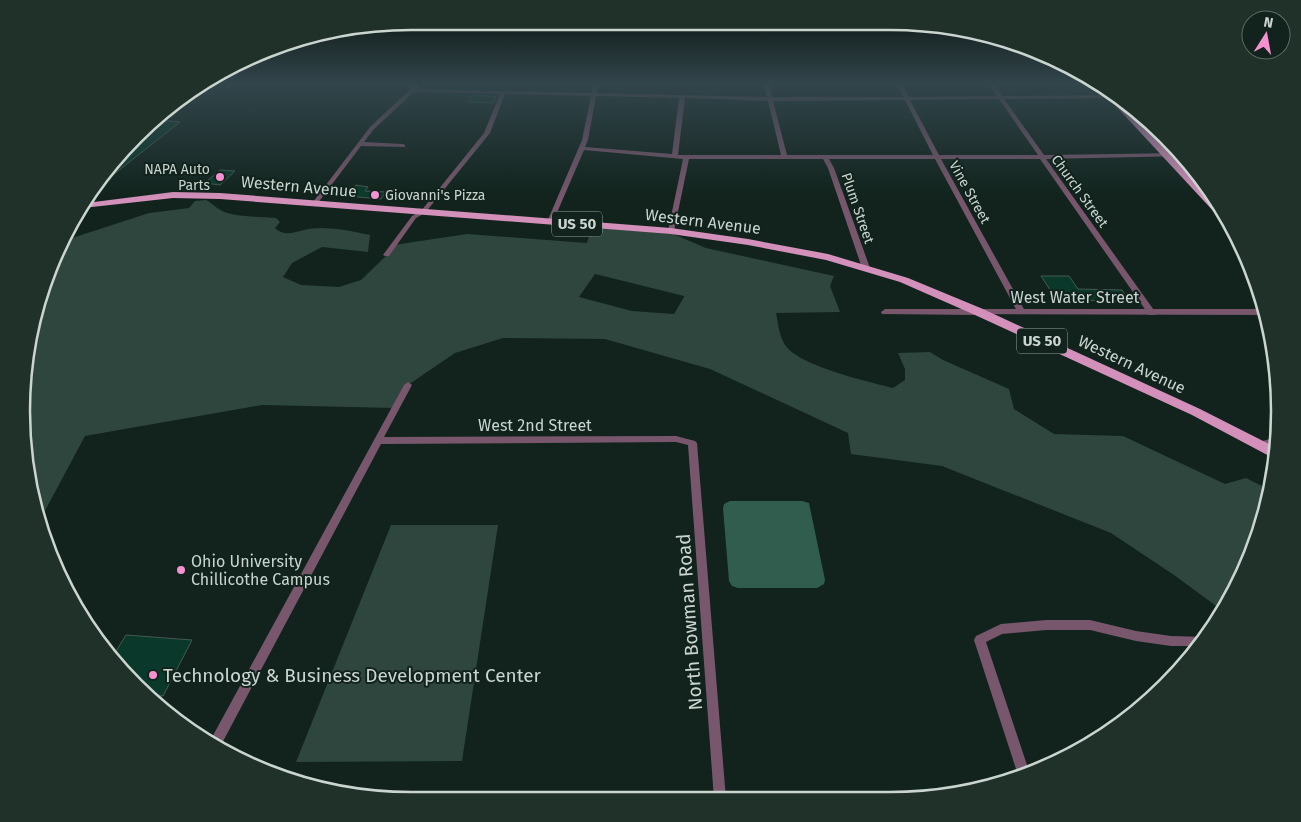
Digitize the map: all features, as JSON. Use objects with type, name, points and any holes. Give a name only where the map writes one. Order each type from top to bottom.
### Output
[{"type":"main road","points":[[1137,121],[1208,200]]},
{"type":"main road","name":"Western Avenue","points":[[90,205],[147,198],[198,195],[672,231],[784,248],[866,268],[904,280],[979,312],[1196,412],[1269,450]]},
{"type":"street","points":[[315,203],[378,121]]},
{"type":"street","points":[[387,255],[414,217],[423,212],[487,133],[492,121]]},
{"type":"street","points":[[550,222],[582,148],[588,121]]},
{"type":"street","points":[[676,156],[679,121]]},
{"type":"street","points":[[775,121],[784,156]]},
{"type":"street","name":"Vine Street","points":[[919,121],[1021,311]]},
{"type":"street","name":"Church Street","points":[[1016,121],[1152,313]]},
{"type":"street","points":[[359,144],[403,146]]},
{"type":"street","points":[[582,148],[686,157],[1172,156]]},
{"type":"street","name":"Plum Street","points":[[824,156],[831,168],[866,268]]},
{"type":"street","points":[[672,231],[686,157]]},
{"type":"street","name":"West Water Street","points":[[885,312],[1258,312]]},
{"type":"street","points":[[217,739],[408,385]]},
{"type":"street","name":"West 2nd Street","points":[[378,441],[676,439],[692,442]]},
{"type":"street","name":"North Bowman Road","points":[[692,442],[719,792]]},
{"type":"street","points":[[1258,445],[1270,442]]},
{"type":"street","points":[[1022,768],[980,640],[1001,629],[1054,624],[1090,625],[1171,642],[1193,641]]},
{"type":"shaded area","points":[[206,200],[230,214],[276,218],[280,222],[275,228],[283,233],[324,228],[370,235],[368,252],[322,247],[292,263],[283,277],[301,285],[339,287],[361,280],[387,255],[394,245],[467,234],[587,243],[592,227],[673,234],[706,248],[834,276],[830,286],[840,312],[776,313],[784,343],[791,351],[802,358],[834,372],[893,388],[905,380],[905,369],[898,353],[930,352],[943,360],[1009,389],[1014,409],[1054,434],[1123,436],[1225,484],[1246,478],[1264,487],[1258,510],[1242,557],[1217,607],[1111,533],[942,466],[851,454],[848,433],[710,369],[605,339],[503,338],[455,353],[408,385],[396,408],[262,405],[85,436],[44,513],[37,485],[31,436],[30,411],[33,361],[43,312],[69,242],[71,238],[149,213],[189,208],[195,201]],"holes":[[[595,274],[684,297],[674,314],[632,311],[579,297]]]},
{"type":"shaded area","points":[[730,501],[802,501],[809,503],[825,580],[824,584],[817,588],[738,588],[732,586],[729,581],[723,508],[724,504]]},
{"type":"shaded area","points":[[391,525],[498,525],[462,761],[296,762]]},
{"type":"building","points":[[164,121],[180,122],[113,175],[142,142]]},
{"type":"building","name":"NAPA Auto Parts","points":[[220,170],[235,171],[220,185],[205,183]]},
{"type":"building","points":[[356,185],[368,187],[365,191],[386,192],[381,199],[347,196]]},
{"type":"building","points":[[1041,276],[1069,276],[1078,289],[1122,290],[1130,302],[1056,299]]},
{"type":"building","name":"Technology & Business Development Center","points":[[126,635],[192,640],[163,696],[159,696],[142,680],[116,651]]},
{"type":"place","name":"NAPA Auto Parts","points":[[220,177]]},
{"type":"place","name":"Giovanni's Pizza","points":[[375,195]]},
{"type":"place","name":"Ohio University Chillicothe Campus","points":[[181,570]]},
{"type":"place","name":"Technology & Business Development Center","points":[[153,675]]}]
